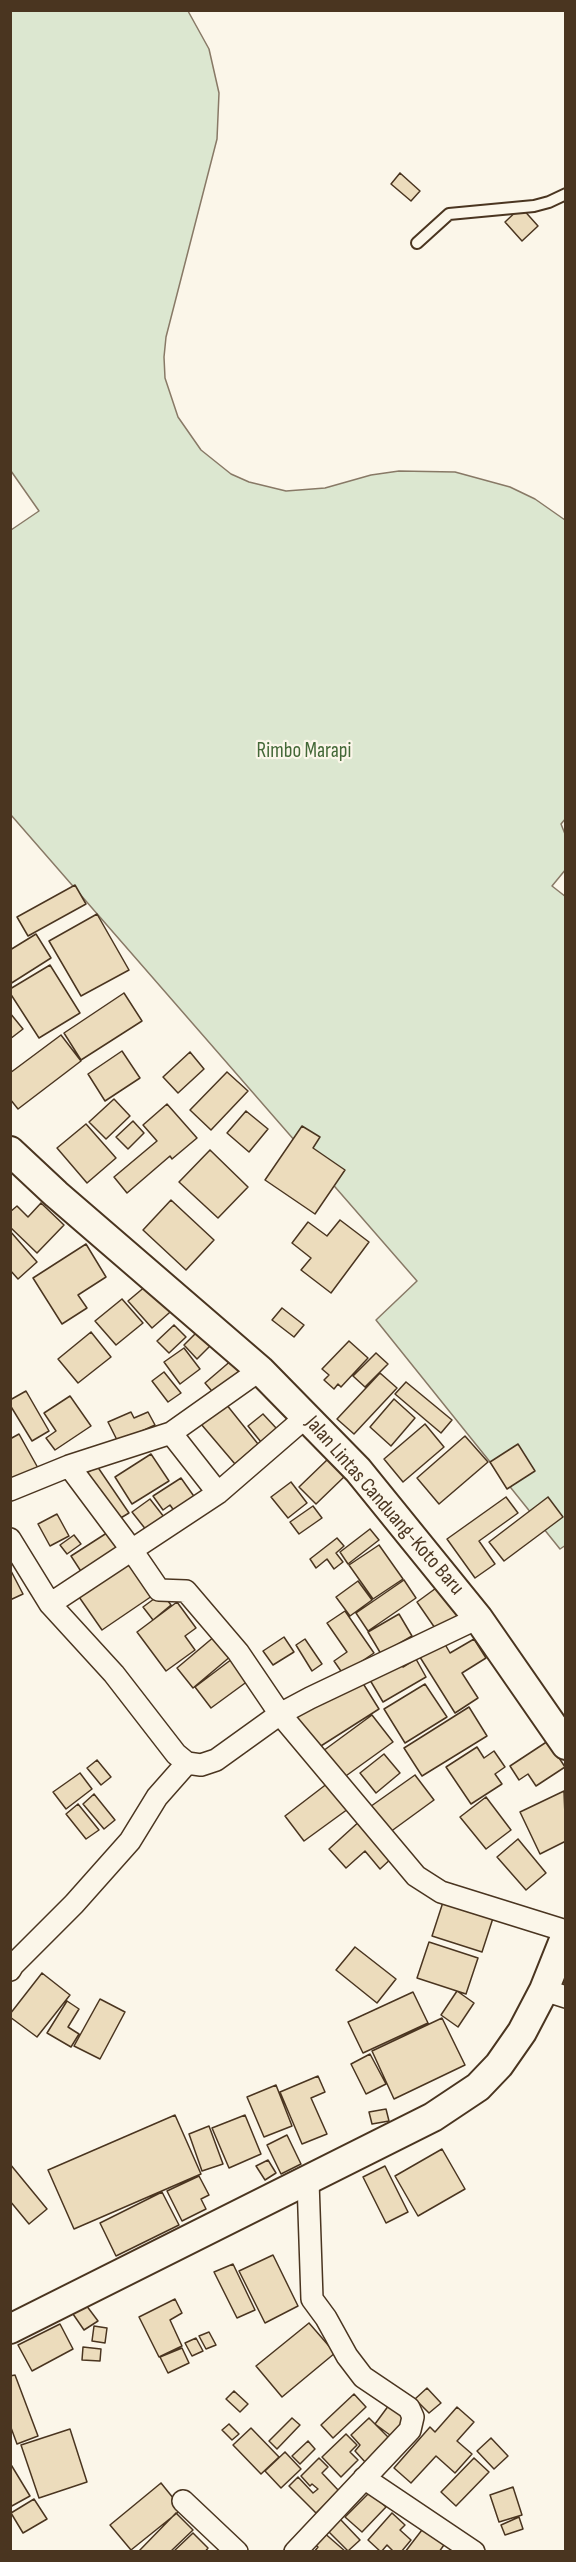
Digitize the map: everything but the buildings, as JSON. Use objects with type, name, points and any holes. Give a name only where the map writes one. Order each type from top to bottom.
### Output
[{"type":"main road","name":"Jalan Lintas Canduang-Koto Baru","points":[[10,1151],[56,1194],[260,1370],[358,1470],[478,1618],[566,1745]]},
{"type":"main road","points":[[10,2329],[434,2117],[478,2087],[499,2065],[555,1993],[566,1933]]},
{"type":"street","points":[[10,1490],[69,1466],[171,1433],[260,1370]]},
{"type":"street","points":[[50,1604],[218,1493],[307,1416]]},
{"type":"street","points":[[171,1433],[218,1493]]},
{"type":"street","points":[[69,1466],[159,1590],[186,1591],[238,1652],[280,1714],[416,1876],[441,1892],[566,1933]]},
{"type":"street","points":[[10,1539],[50,1604],[114,1674],[176,1754],[187,1763],[201,1765],[216,1760],[280,1714],[478,1618]]},
{"type":"street","points":[[13,1977],[13,1965],[74,1904],[130,1841],[157,1797],[187,1763]]},
{"type":"street","points":[[295,2552],[410,2430],[413,2417],[409,2408],[363,2377],[347,2356],[312,2299],[308,2181]]},
{"type":"street","points":[[364,2478],[474,2552]]},
{"type":"street","points":[[183,2501],[237,2552]]},
{"type":"lane","points":[[417,243],[449,214],[534,206],[566,194]]},
{"type":"green space","name":"Rimbo Marapi","points":[[10,11],[188,11],[209,49],[219,93],[217,139],[166,337],[164,357],[165,378],[178,417],[201,450],[231,474],[249,482],[286,491],[325,488],[371,475],[399,471],[455,472],[510,487],[535,499],[565,520],[566,818],[561,824],[565,834],[566,869],[552,886],[566,897],[566,1545],[560,1549],[376,1320],[417,1281],[11,815],[11,530],[39,511],[11,471]]}]
